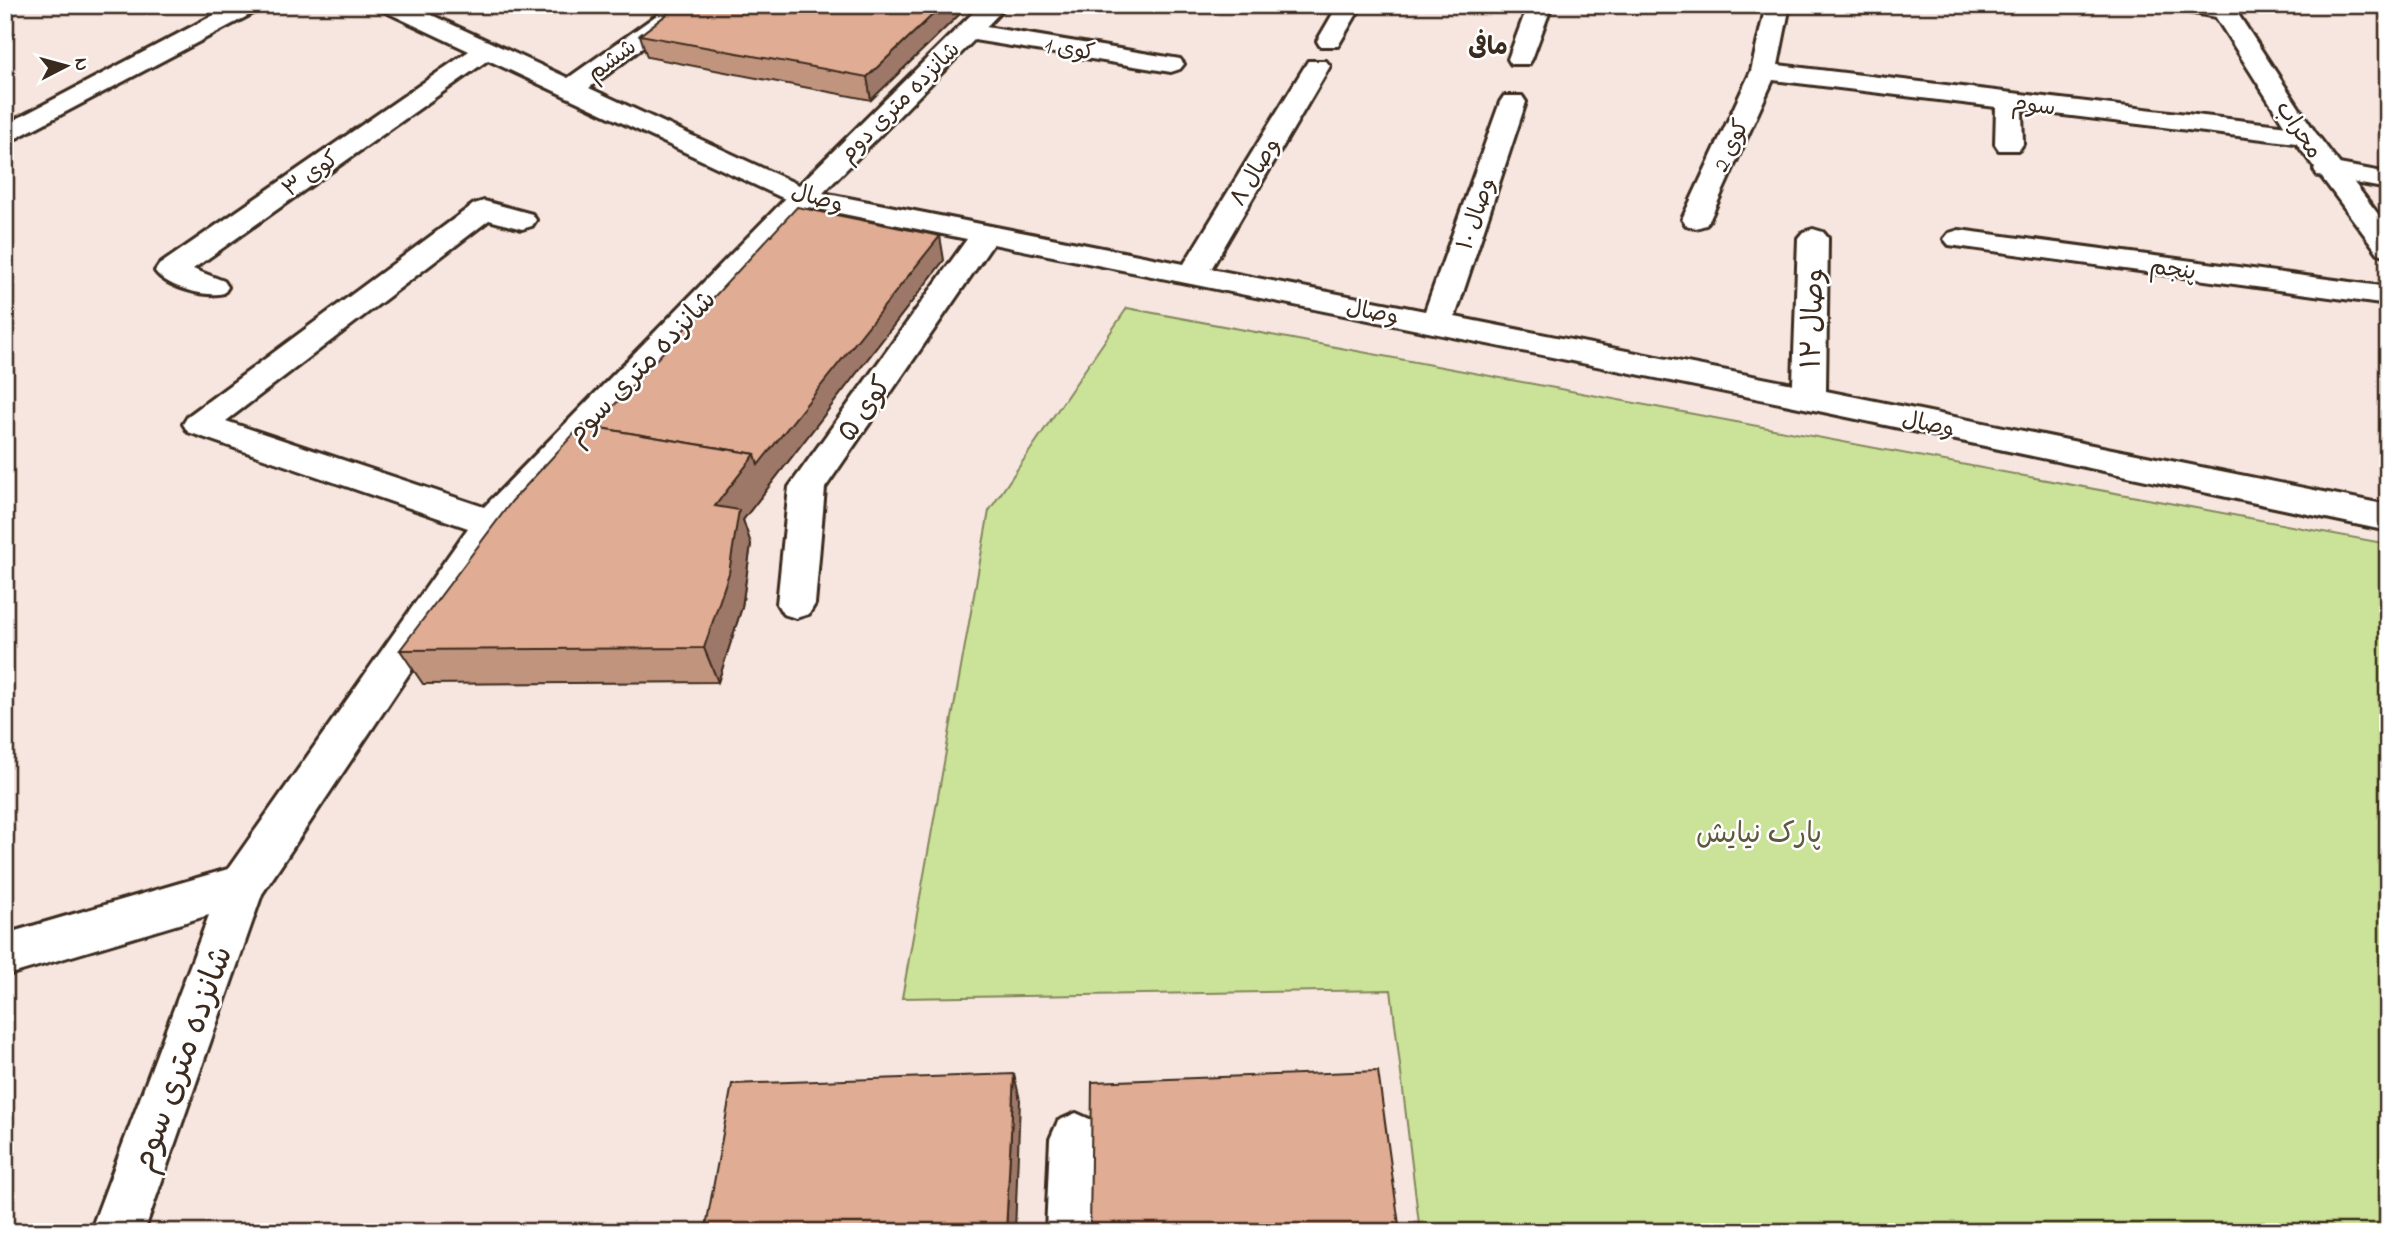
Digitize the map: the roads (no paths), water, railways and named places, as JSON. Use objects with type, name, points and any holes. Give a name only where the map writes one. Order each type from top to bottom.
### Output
[{"type":"street","points":[[5,136],[251,5]]},
{"type":"street","name":"وصال","points":[[390,5],[803,197],[1809,398],[2388,518]]},
{"type":"street","name":"ششم","points":[[570,89],[687,5]]},
{"type":"street","name":"شانزده متری دوم","points":[[803,197],[995,5]]},
{"type":"street","points":[[1329,41],[1350,5]]},
{"type":"street","points":[[1520,59],[1540,5]]},
{"type":"street","name":"کوی 2","points":[[1696,219],[1764,71],[1777,5]]},
{"type":"street","points":[[2185,5],[2221,8]]},
{"type":"street","name":"محراب","points":[[2221,8],[2304,136],[2388,247]]},
{"type":"street","name":"کوی 1","points":[[969,32],[1171,64]]},
{"type":"street","name":"کوی ۳","points":[[213,287],[170,271],[486,50]]},
{"type":"street","name":"وصال ۸","points":[[1192,275],[1317,66]]},
{"type":"street","name":"سوم","points":[[1764,71],[2304,136]]},
{"type":"street","points":[[2009,101],[2009,144]]},
{"type":"street","name":"وصال ۱۰","points":[[1437,323],[1513,102]]},
{"type":"street","points":[[2328,170],[2388,181]]},
{"type":"street","name":"شانزده متری سوم","points":[[117,1232],[243,885],[491,522],[803,197]]},
{"type":"street","points":[[491,522],[200,424],[484,210],[522,219]]},
{"type":"street","name":"کوی ۵","points":[[796,604],[807,487],[985,234]]},
{"type":"street","name":"وصال ۱۲","points":[[1809,398],[1813,238]]},
{"type":"street","name":"پنجم","points":[[1959,239],[2388,296]]},
{"type":"street","name":"شانزده متری سوم","points":[[5,955],[243,885]]},
{"type":"street","points":[[1073,1232],[1076,1139]]},
{"type":"district","name":"مافی","points":[[1488,46]]},
{"type":"park label","name":"پارک نیایش","points":[[1759,832]]}]
